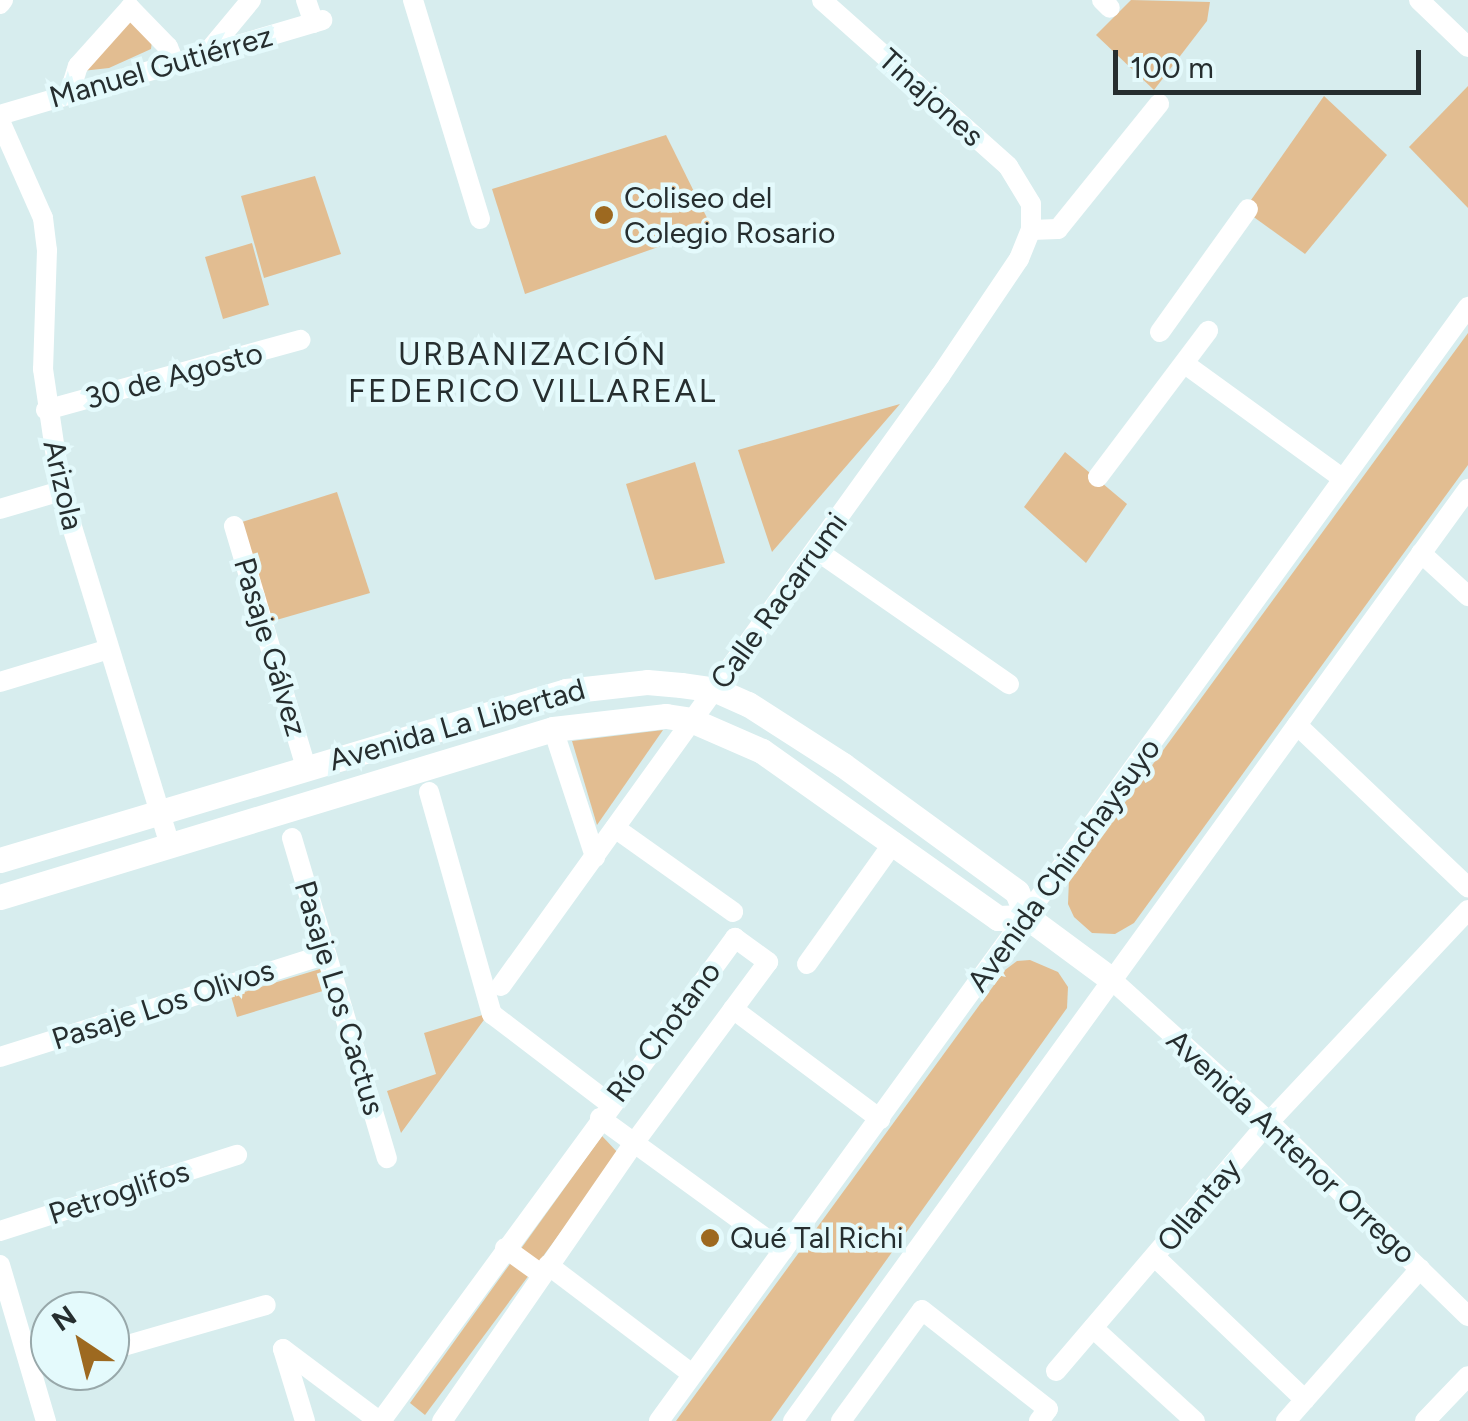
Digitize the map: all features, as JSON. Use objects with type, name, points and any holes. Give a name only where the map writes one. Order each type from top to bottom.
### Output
[{"type":"main road","name":"Avenida La Libertad","points":[[0,860],[479,715],[606,684],[646,682],[716,690],[782,723],[1017,892],[1035,923],[1104,974]]},
{"type":"main road","points":[[479,715],[487,748]]},
{"type":"main road","name":"Avenida La Libertad","points":[[0,896],[553,729],[666,716],[692,720],[762,751],[998,918],[1035,923]]},
{"type":"main road","points":[[824,792],[843,765]]},
{"type":"street","points":[[206,54],[251,0]]},
{"type":"street","name":"Manuel Gutiérrez","points":[[0,118],[318,22],[306,0]]},
{"type":"street","points":[[414,0],[480,219]]},
{"type":"street","name":"Tinajones","points":[[822,0],[1008,166],[1032,204]]},
{"type":"street","points":[[1419,0],[1468,46]]},
{"type":"street","points":[[77,92],[73,82],[78,66],[130,8],[168,47],[174,64]]},
{"type":"street","points":[[1031,230],[1058,230],[1159,104]]},
{"type":"street","name":"Arizola","points":[[0,118],[44,218],[48,250],[46,410],[60,490],[170,845]]},
{"type":"street","name":"Calle Racarrumi","points":[[501,986],[816,550],[1019,259],[1031,230],[1032,204]]},
{"type":"street","points":[[1160,332],[1248,209]]},
{"type":"street","name":"Avenida Chinchaysuyo","points":[[658,1421],[880,1119],[1035,923],[1342,478],[1468,308]]},
{"type":"street","points":[[1098,477],[1208,331]]},
{"type":"street","name":"30 de Agosto","points":[[46,410],[301,340]]},
{"type":"street","points":[[1184,364],[1342,478]]},
{"type":"street","points":[[792,1421],[1104,974],[1297,726],[1468,489]]},
{"type":"street","points":[[0,510],[60,490]]},
{"type":"street","name":"Pasaje Gálvez","points":[[234,526],[306,768]]},
{"type":"street","points":[[816,550],[1009,684]]},
{"type":"street","points":[[1421,553],[1468,596]]},
{"type":"street","points":[[0,682],[109,649]]},
{"type":"street","points":[[1297,726],[1468,888]]},
{"type":"street","points":[[553,729],[595,857]]},
{"type":"street","points":[[430,792],[492,1014],[605,1111],[634,1143],[784,1251]]},
{"type":"street","points":[[616,828],[733,912]]},
{"type":"street","name":"Pasaje Los Cactus","points":[[292,838],[387,1158]]},
{"type":"street","points":[[807,964],[894,842]]},
{"type":"street","name":"Ollantay","points":[[1056,1371],[1269,1122],[1468,910]]},
{"type":"street","name":"Río Chotano","points":[[380,1421],[734,938],[768,962],[634,1143],[442,1421]]},
{"type":"street","name":"Pasaje Los Olivos","points":[[0,1057],[326,954]]},
{"type":"street","name":"Avenida Antenor Orrego","points":[[1104,974],[1269,1122],[1468,1316]]},
{"type":"street","points":[[733,1009],[880,1119]]},
{"type":"street","name":"Petroglifos","points":[[0,1230],[237,1155]]},
{"type":"street","points":[[506,1248],[545,1270],[692,1374]]},
{"type":"street","points":[[1155,1257],[1304,1400]]},
{"type":"street","points":[[0,1265],[30,1341]]},
{"type":"street","points":[[1286,1421],[1420,1269]]},
{"type":"street","points":[[130,1344],[266,1305]]},
{"type":"street","points":[[841,1421],[922,1310],[1048,1409],[1039,1421]]},
{"type":"street","points":[[1093,1328],[1196,1421]]},
{"type":"street","points":[[306,1421],[283,1349],[380,1421]]},
{"type":"street","points":[[1426,1421],[1468,1376]]},
{"type":"street","points":[[43,1391],[46,1421]]},
{"type":"shaded area","points":[[1131,0],[1210,2],[1207,21],[1154,90],[1096,35]]},
{"type":"shaded area","points":[[130,21],[152,41],[151,49],[109,68],[82,71]]},
{"type":"shaded area","points":[[1468,86],[1468,208],[1409,147]]},
{"type":"shaded area","points":[[1324,96],[1387,155],[1305,254],[1244,210]]},
{"type":"shaded area","name":"Coliseo del Colegio Rosario","points":[[666,135],[712,228],[525,294],[492,189]]},
{"type":"shaded area","points":[[315,176],[341,254],[264,278],[241,196]]},
{"type":"shaded area","points":[[252,243],[269,305],[223,319],[205,257]]},
{"type":"shaded area","points":[[1468,333],[1468,465],[1134,923],[1115,934],[1092,933],[1074,917],[1068,904],[1069,879]]},
{"type":"shaded area","points":[[900,404],[772,552],[738,450]]},
{"type":"shaded area","points":[[1065,452],[1127,504],[1086,563],[1024,507]]},
{"type":"shaded area","points":[[695,462],[725,563],[655,580],[626,484]]},
{"type":"shaded area","points":[[337,492],[370,593],[266,623],[239,523]]},
{"type":"shaded area","points":[[663,730],[597,825],[572,741]]},
{"type":"shaded area","points":[[1030,960],[1058,972],[1068,987],[1067,1008],[771,1421],[676,1421],[1005,970],[1017,961]]},
{"type":"shaded area","points":[[320,969],[326,990],[237,1017],[231,996]]},
{"type":"shaded area","points":[[489,1013],[401,1133],[387,1091],[436,1074],[424,1033]]},
{"type":"shaded area","points":[[602,1136],[619,1154],[425,1415],[410,1403]]},
{"type":"place","name":"Coliseo del Colegio Rosario","points":[[604,215]]},
{"type":"place","name":"Qué Tal Richi","points":[[710,1238]]},
{"type":"district","name":"URBANIZACIÓN FEDERICO VILLAREAL","points":[[533,374]]}]
